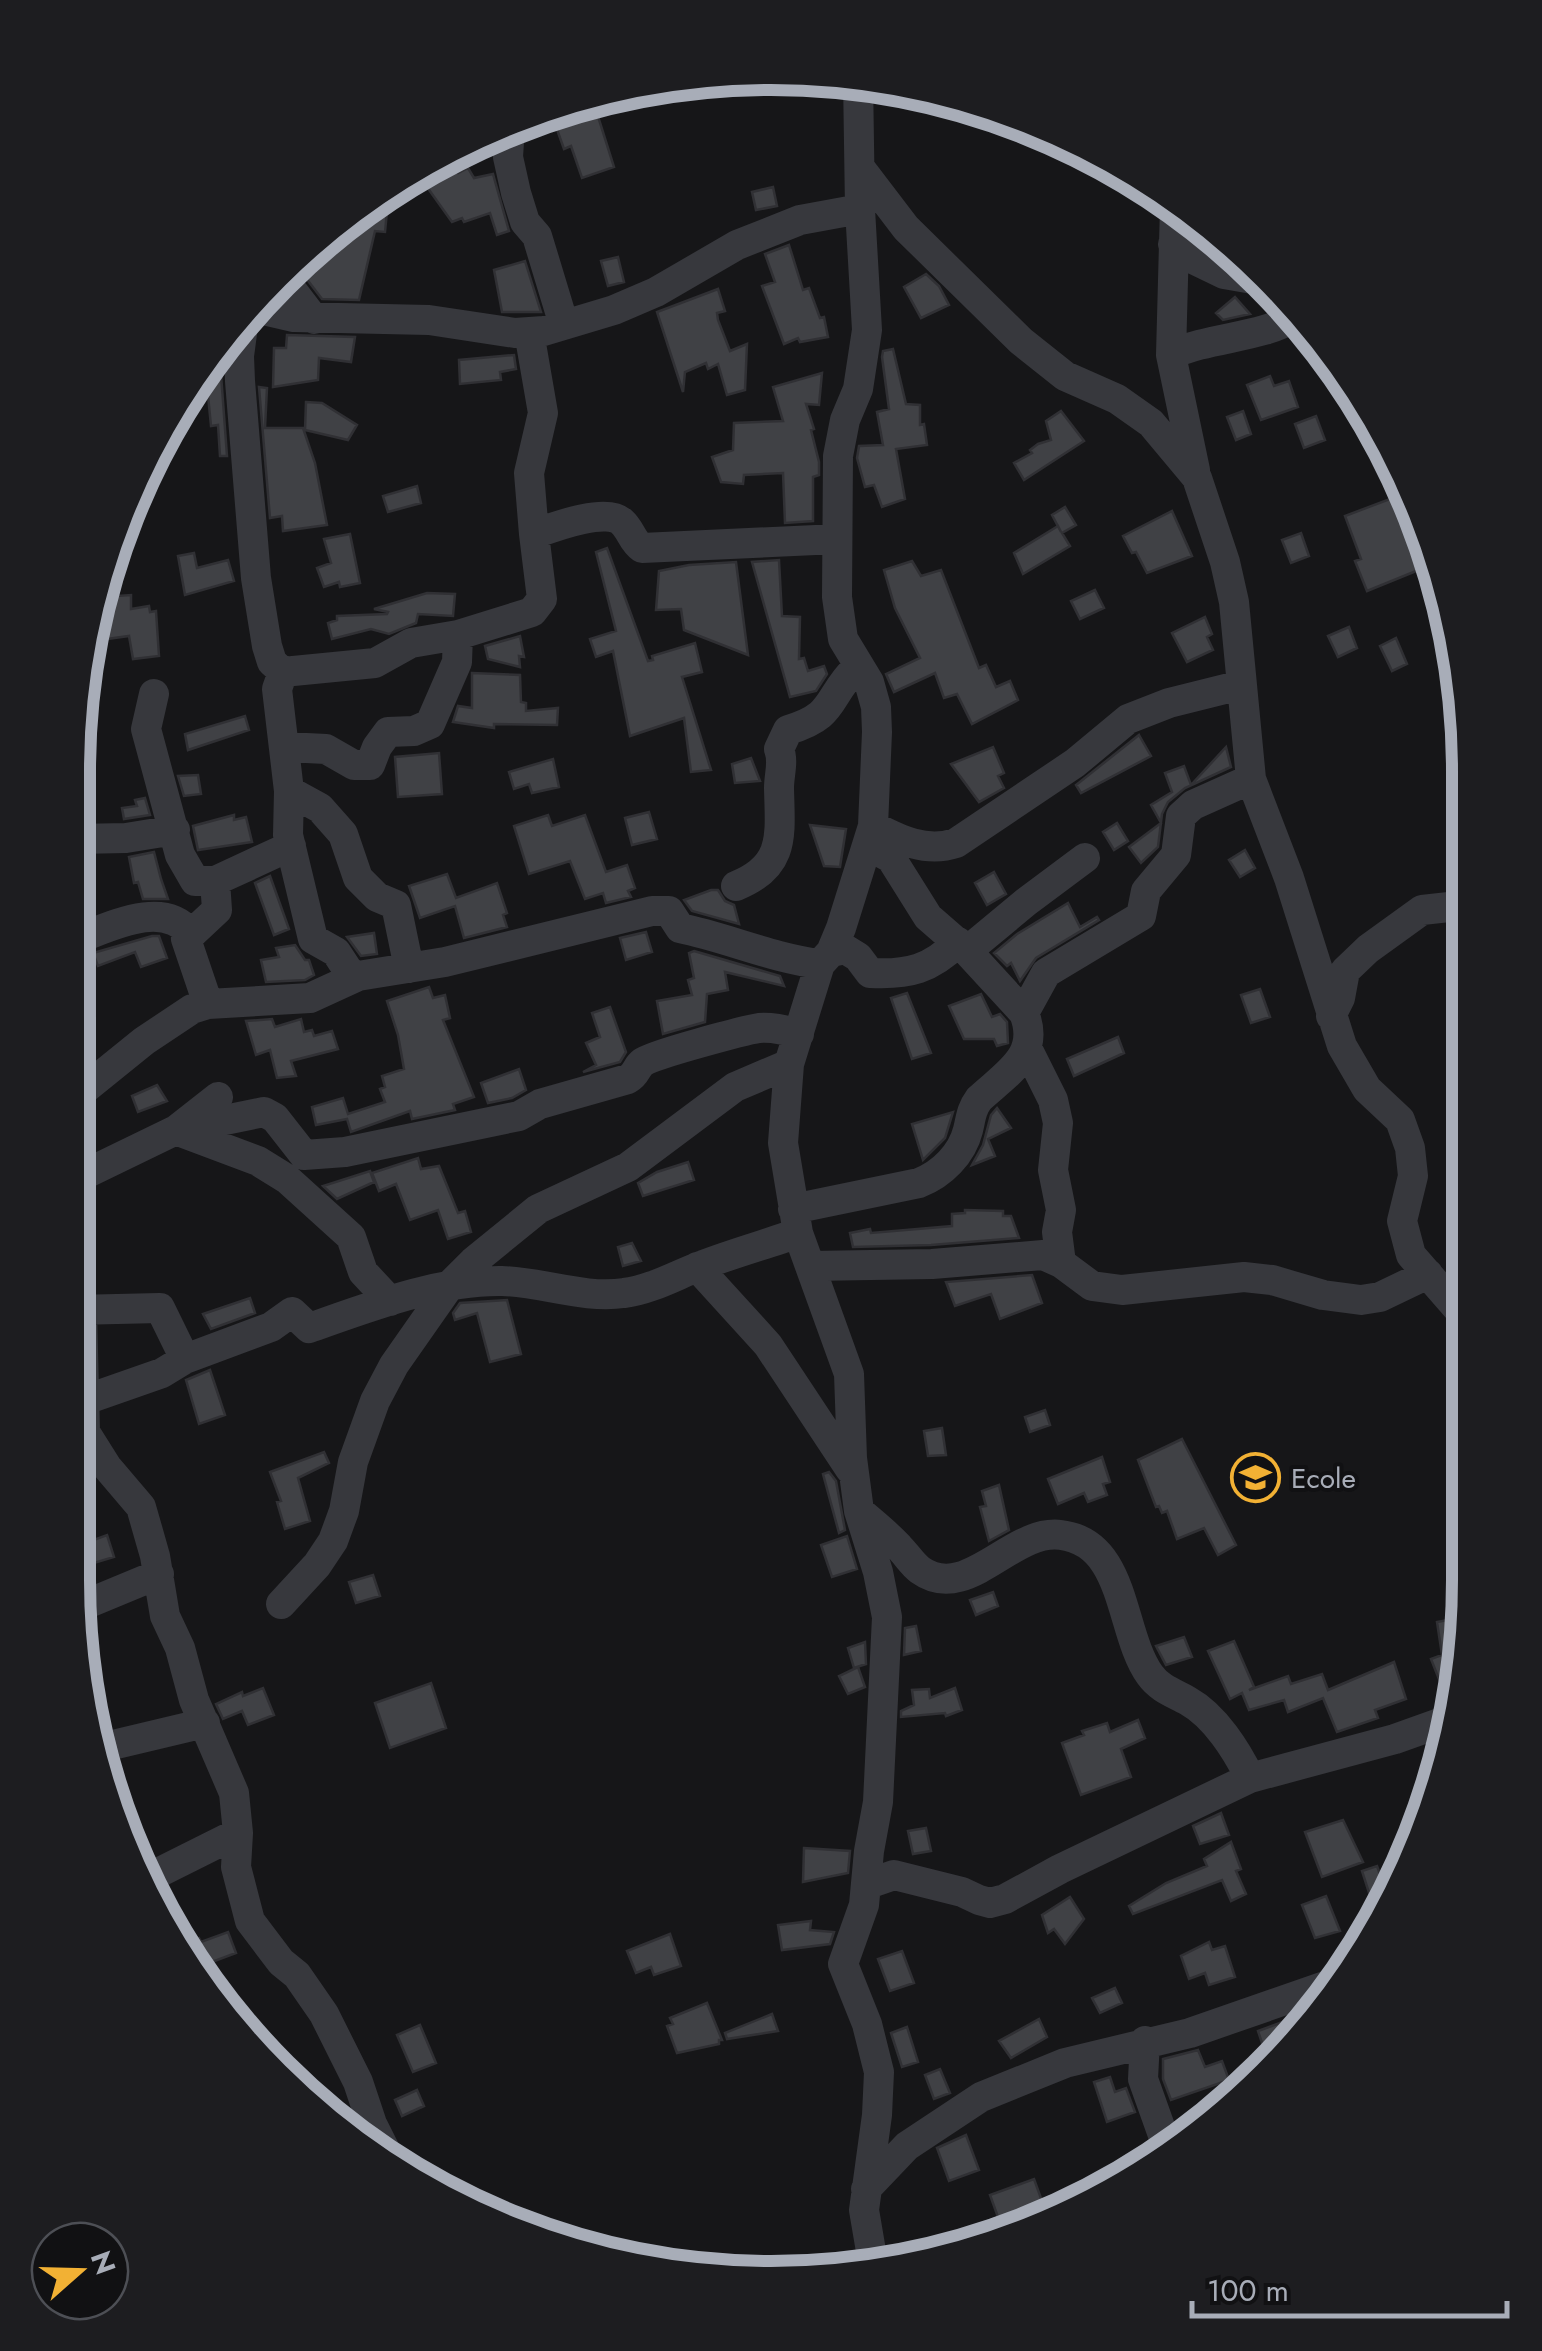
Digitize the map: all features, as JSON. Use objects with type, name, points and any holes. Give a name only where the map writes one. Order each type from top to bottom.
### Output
[{"type":"street","points":[[859,96],[867,330],[858,389],[838,456],[836,538],[837,596],[843,639],[868,682],[876,707],[870,836],[789,1064],[782,1143],[795,1221],[849,1374],[854,1476],[887,1617],[878,1802],[869,1851],[868,1884],[843,1964],[867,2024],[879,2072],[878,2115],[864,2210],[871,2253]]},
{"type":"street","points":[[509,142],[508,157],[525,222],[537,236],[564,326]]},
{"type":"street","points":[[861,170],[906,228],[1021,341],[1065,376],[1117,399],[1151,423],[1197,478]]},
{"type":"street","points":[[269,312],[314,319],[430,320],[516,333],[564,326],[656,292],[737,245],[800,220],[860,209]]},
{"type":"street","points":[[1174,223],[1172,356],[1197,478],[1231,589],[1251,779],[1289,878],[1342,1046],[1367,1090],[1400,1120],[1410,1148],[1413,1176],[1402,1221],[1411,1255],[1452,1302]]},
{"type":"street","points":[[1173,244],[1194,260],[1239,277]]},
{"type":"street","points":[[289,289],[314,319]]},
{"type":"street","points":[[1172,356],[1194,345],[1285,324]]},
{"type":"street","points":[[244,341],[239,356],[240,381],[255,565],[267,646],[272,662],[283,672],[375,663],[411,643],[458,635],[539,607],[542,599],[529,473],[543,413],[529,332]]},
{"type":"street","points":[[534,534],[605,515],[625,524],[634,542],[642,548],[836,538]]},
{"type":"street","points":[[286,748],[326,749],[354,765],[370,765],[388,732],[414,731],[430,724],[457,662],[458,635]]},
{"type":"street","points":[[736,886],[758,876],[772,862],[780,820],[779,775],[783,760],[779,750],[788,730],[814,722],[824,714],[843,680],[858,666]]},
{"type":"street","points":[[283,672],[277,689],[290,790],[291,846],[313,939],[336,952],[353,978]]},
{"type":"street","points":[[870,836],[940,848],[956,844],[1068,768],[1128,719],[1180,700],[1241,685]]},
{"type":"street","points":[[154,694],[146,729],[180,855],[195,881],[215,882],[291,846]]},
{"type":"street","points":[[1024,1014],[1046,973],[1141,916],[1146,891],[1176,855],[1178,825],[1186,809],[1251,779]]},
{"type":"street","points":[[290,790],[320,808],[344,834],[358,878],[377,896],[396,906],[409,968]]},
{"type":"street","points":[[90,839],[176,830]]},
{"type":"street","points":[[90,1398],[271,1327],[292,1312],[310,1328],[390,1300],[482,1281],[618,1294],[635,1292],[795,1221],[930,1179],[960,1147],[969,1129],[972,1108],[1028,1050],[1031,1038],[1024,1014],[963,946],[928,917],[891,858],[870,836]]},
{"type":"street","points":[[90,1085],[144,1041],[208,1004],[297,1001],[353,978],[498,950],[545,935],[587,929],[652,911],[669,911],[680,928],[790,960],[826,958],[845,949],[870,972],[887,974],[937,962],[1085,858]]},
{"type":"street","points":[[208,1004],[186,939],[217,910],[215,882]]},
{"type":"street","points":[[1331,1016],[1340,998],[1345,971],[1368,949],[1422,910],[1452,907]]},
{"type":"street","points":[[90,934],[153,916],[170,917],[190,933]]},
{"type":"street","points":[[176,1130],[264,1112],[275,1118],[304,1155],[345,1152],[519,1116],[558,1098],[628,1079],[636,1075],[641,1062],[654,1056],[732,1034],[763,1028],[799,1034]]},
{"type":"street","points":[[1028,1050],[1053,1100],[1058,1123],[1052,1170],[1061,1210],[1057,1232],[1061,1263]]},
{"type":"street","points":[[281,1604],[333,1541],[344,1511],[353,1462],[375,1401],[394,1365],[450,1285],[538,1210],[628,1168],[726,1092],[789,1064]]},
{"type":"street","points":[[90,1172],[176,1130],[218,1097]]},
{"type":"street","points":[[176,1130],[258,1161],[287,1178],[350,1236],[363,1272],[390,1300]]},
{"type":"street","points":[[810,1266],[932,1264],[1043,1255],[1092,1286],[1122,1290],[1244,1276],[1361,1300],[1380,1296],[1428,1274]]},
{"type":"street","points":[[697,1267],[768,1345],[854,1476]]},
{"type":"street","points":[[90,1311],[160,1308],[185,1359]]},
{"type":"street","points":[[90,1446],[140,1507],[159,1574],[165,1616],[234,1793],[236,1868],[250,1920],[281,1962],[298,1975],[324,2014],[358,2082],[378,2135]]},
{"type":"street","points":[[860,1511],[920,1570],[942,1580],[961,1577],[1044,1534],[1081,1540],[1104,1558],[1133,1640],[1151,1677],[1170,1693],[1190,1702],[1213,1724],[1250,1778]]},
{"type":"street","points":[[90,1602],[159,1574]]},
{"type":"street","points":[[111,1745],[205,1723]]},
{"type":"street","points":[[868,1884],[894,1875],[990,1903],[1004,1900],[1060,1868],[1250,1778],[1436,1726]]},
{"type":"street","points":[[157,1874],[238,1833]]},
{"type":"street","points":[[866,2189],[907,2146],[980,2098],[1065,2063],[1190,2033],[1314,1990]]},
{"type":"street","points":[[1145,2041],[1143,2079],[1163,2136]]},
{"type":"building","points":[[597,113],[614,167],[582,178],[571,146],[564,149],[555,125]]},
{"type":"building","points":[[468,168],[474,178],[493,174],[509,231],[497,235],[490,213],[452,222],[425,185],[453,169],[458,173]]},
{"type":"building","points":[[773,187],[777,206],[756,210],[752,192]]},
{"type":"building","points":[[387,209],[385,232],[375,231],[359,300],[322,299],[304,275]]},
{"type":"building","points":[[789,245],[803,290],[809,288],[820,318],[824,317],[828,337],[800,342],[798,338],[784,344],[762,286],[775,282],[765,254]]},
{"type":"building","points":[[618,257],[624,282],[608,286],[601,261]]},
{"type":"building","points":[[525,261],[541,312],[502,312],[494,270]]},
{"type":"building","points":[[926,274],[939,286],[949,305],[921,318],[904,287]]},
{"type":"building","points":[[718,289],[725,311],[717,313],[718,320],[730,351],[747,344],[745,390],[727,395],[718,364],[708,369],[706,363],[685,372],[683,392],[657,312]]},
{"type":"building","points":[[1235,297],[1250,314],[1223,320],[1216,313]]},
{"type":"building","points":[[287,335],[355,337],[351,362],[319,358],[318,380],[273,387],[274,348],[286,348]]},
{"type":"building","points":[[893,349],[906,404],[920,405],[920,425],[924,424],[927,445],[896,449],[905,499],[882,507],[874,485],[865,487],[857,458],[859,446],[883,445],[877,412],[889,409],[882,357],[883,351]]},
{"type":"building","points":[[514,355],[516,369],[500,372],[501,380],[460,384],[459,360]]},
{"type":"building","points":[[822,373],[819,405],[806,404],[819,462],[819,475],[813,477],[813,521],[785,523],[783,473],[744,475],[743,484],[721,482],[712,457],[733,450],[734,423],[783,421],[773,387]]},
{"type":"building","points":[[218,374],[227,456],[220,456],[218,425],[211,426],[207,390]]},
{"type":"building","points":[[1270,376],[1274,386],[1289,381],[1298,407],[1261,420],[1247,385]]},
{"type":"building","points":[[259,387],[267,388],[265,428],[303,428],[315,463],[327,525],[283,531],[282,516],[270,518]]},
{"type":"building","points":[[306,402],[322,403],[357,425],[348,440],[305,430]]},
{"type":"building","points":[[1061,411],[1084,441],[1024,480],[1014,463],[1032,453],[1030,450],[1038,444],[1051,440],[1046,421]]},
{"type":"building","points":[[1243,411],[1251,434],[1236,440],[1227,417]]},
{"type":"building","points":[[1316,416],[1325,440],[1304,448],[1295,424]]},
{"type":"building","points":[[417,486],[421,503],[388,512],[383,496]]},
{"type":"building","points":[[1394,497],[1421,569],[1367,591],[1355,561],[1361,559],[1345,516]]},
{"type":"building","points":[[1065,507],[1076,525],[1062,533],[1070,546],[1023,574],[1014,553],[1058,526],[1052,515]]},
{"type":"building","points":[[1172,511],[1192,556],[1147,573],[1123,536]]},
{"type":"building","points":[[1301,533],[1309,556],[1291,563],[1282,540]]},
{"type":"building","points":[[350,534],[360,583],[340,587],[339,582],[324,587],[317,568],[331,563],[324,539]]},
{"type":"building","points":[[607,548],[648,661],[653,660],[652,656],[695,643],[702,672],[682,677],[711,770],[691,772],[684,718],[630,736],[613,651],[596,657],[590,639],[616,631],[596,552]]},
{"type":"building","points":[[194,553],[197,568],[228,560],[234,581],[185,595],[178,556]]},
{"type":"building","points":[[779,560],[782,616],[800,617],[799,659],[804,658],[808,671],[824,666],[827,674],[816,691],[790,697],[752,562]]},
{"type":"building","points":[[912,561],[921,576],[941,570],[979,668],[986,665],[996,687],[1010,681],[1018,700],[972,724],[957,694],[944,698],[935,673],[894,692],[886,674],[920,658],[895,608],[884,570]]},
{"type":"building","points":[[736,562],[748,655],[684,630],[681,609],[656,610],[659,571]]},
{"type":"building","points":[[1095,590],[1104,608],[1080,619],[1071,601]]},
{"type":"building","points":[[114,591],[117,596],[131,595],[131,609],[149,606],[150,612],[156,611],[159,656],[133,659],[129,636],[107,639],[105,628]]},
{"type":"building","points":[[427,593],[455,594],[453,616],[418,614],[416,623],[389,634],[371,629],[332,639],[328,623],[337,620],[337,616],[387,614],[374,609]]},
{"type":"building","points":[[1205,617],[1213,650],[1187,662],[1172,633]]},
{"type":"building","points":[[1349,627],[1357,648],[1338,657],[1328,636]]},
{"type":"building","points":[[520,636],[524,657],[519,656],[520,667],[488,659],[485,646]]},
{"type":"building","points":[[1396,638],[1407,664],[1392,671],[1380,646]]},
{"type":"building","points":[[472,673],[520,675],[521,702],[526,703],[526,711],[558,708],[557,725],[494,724],[494,728],[453,722],[458,706],[472,708]]},
{"type":"building","points":[[245,716],[249,730],[188,750],[185,734]]},
{"type":"building","points":[[1139,735],[1151,756],[1081,793],[1076,785]]},
{"type":"building","points":[[993,747],[1004,773],[998,776],[1004,788],[979,802],[951,764]]},
{"type":"building","points":[[1226,747],[1231,767],[1185,788],[1168,802],[1161,823],[1151,805],[1172,792],[1165,773],[1184,766],[1191,785]]},
{"type":"building","points":[[439,753],[442,794],[398,797],[395,757]]},
{"type":"building","points":[[751,758],[760,781],[735,783],[732,764]]},
{"type":"building","points":[[553,759],[559,787],[532,793],[529,784],[514,789],[509,772]]},
{"type":"building","points":[[198,775],[201,794],[184,796],[178,776]]},
{"type":"building","points":[[145,798],[150,815],[124,819],[122,808],[137,806],[135,800]]},
{"type":"building","points":[[649,812],[657,839],[632,845],[625,818]]},
{"type":"building","points":[[234,815],[234,820],[246,817],[252,842],[198,850],[193,826]]},
{"type":"building","points":[[548,815],[552,826],[585,815],[606,872],[627,865],[635,888],[628,891],[631,897],[606,903],[603,893],[585,899],[570,861],[529,874],[514,826]]},
{"type":"building","points":[[1117,823],[1128,841],[1114,850],[1103,832]]},
{"type":"building","points":[[1161,823],[1158,847],[1141,863],[1129,847]]},
{"type":"building","points":[[810,825],[846,829],[840,867],[824,866]]},
{"type":"building","points":[[1245,850],[1255,868],[1240,877],[1229,860]]},
{"type":"building","points":[[154,852],[168,899],[143,899],[138,882],[134,883],[129,857]]},
{"type":"building","points":[[994,872],[1006,894],[987,905],[975,883]]},
{"type":"building","points":[[447,874],[456,898],[497,883],[507,913],[503,915],[507,927],[464,938],[455,906],[420,918],[409,886]]},
{"type":"building","points":[[270,876],[289,929],[274,935],[255,883]]},
{"type":"building","points":[[718,890],[725,901],[734,905],[739,924],[692,911],[684,900]]},
{"type":"building","points":[[1068,903],[1080,927],[1097,917],[1099,920],[1036,958],[1020,981],[1011,963],[1007,966],[994,953]]},
{"type":"building","points":[[646,932],[652,952],[626,960],[620,938]]},
{"type":"building","points":[[374,933],[377,954],[361,956],[347,937]]},
{"type":"building","points":[[159,936],[167,958],[141,967],[135,952],[98,966],[93,953]]},
{"type":"building","points":[[295,945],[309,960],[314,975],[305,980],[266,982],[261,960],[279,957],[276,948]]},
{"type":"building","points":[[694,951],[780,976],[784,986],[725,972],[728,990],[707,994],[705,1022],[663,1034],[657,1001],[692,995],[688,980],[694,978],[689,953]]},
{"type":"building","points":[[429,987],[433,998],[445,995],[450,1018],[443,1020],[474,1097],[453,1104],[455,1110],[412,1119],[410,1111],[351,1132],[347,1119],[316,1125],[312,1107],[343,1098],[348,1114],[385,1102],[380,1089],[385,1087],[382,1076],[404,1069],[387,1001]]},
{"type":"building","points":[[1260,989],[1270,1017],[1251,1023],[1241,995]]},
{"type":"building","points":[[907,993],[931,1053],[912,1059],[891,998]]},
{"type":"building","points":[[981,994],[992,1017],[1000,1014],[1007,1022],[1008,1043],[997,1046],[994,1039],[964,1039],[949,1006]]},
{"type":"building","points":[[610,1007],[626,1052],[620,1062],[583,1072],[596,1065],[586,1043],[600,1037],[592,1013]]},
{"type":"building","points":[[272,1019],[275,1027],[301,1019],[304,1032],[312,1030],[314,1036],[332,1031],[338,1049],[291,1061],[296,1076],[277,1078],[270,1050],[256,1055],[246,1021]]},
{"type":"building","points":[[1118,1037],[1124,1053],[1074,1076],[1067,1059]]},
{"type":"building","points":[[519,1069],[526,1090],[512,1098],[488,1103],[481,1083]]},
{"type":"building","points":[[157,1085],[167,1101],[138,1112],[132,1096]]},
{"type":"building","points":[[997,1108],[1011,1128],[988,1139],[995,1156],[972,1165],[983,1145],[991,1115]]},
{"type":"building","points":[[953,1112],[945,1138],[923,1160],[912,1124]]},
{"type":"building","points":[[418,1158],[421,1169],[439,1166],[458,1213],[465,1211],[471,1232],[448,1239],[438,1210],[410,1220],[396,1184],[379,1191],[372,1173]]},
{"type":"building","points":[[688,1162],[694,1180],[643,1196],[638,1183]]},
{"type":"building","points":[[370,1171],[374,1182],[337,1199],[323,1186]]},
{"type":"building","points":[[965,1210],[1003,1211],[1003,1216],[1011,1216],[1019,1238],[853,1247],[850,1233],[952,1226],[952,1214]]},
{"type":"building","points":[[632,1243],[641,1261],[623,1266],[618,1247]]},
{"type":"building","points":[[1032,1275],[1042,1303],[1000,1319],[991,1294],[955,1306],[946,1282]]},
{"type":"building","points":[[250,1298],[255,1313],[211,1329],[203,1314]]},
{"type":"building","points":[[507,1300],[521,1354],[490,1362],[477,1313],[455,1320],[453,1313],[460,1303]]},
{"type":"building","points":[[210,1370],[225,1415],[199,1424],[186,1380]]},
{"type":"building","points":[[1045,1410],[1050,1425],[1030,1432],[1025,1417]]},
{"type":"building","points":[[942,1428],[946,1455],[928,1456],[924,1431]]},
{"type":"building","points":[[1182,1439],[1236,1545],[1218,1555],[1204,1528],[1177,1539],[1167,1511],[1162,1513],[1156,1507],[1138,1460]]},
{"type":"building","points":[[324,1452],[329,1463],[298,1478],[310,1521],[285,1529],[277,1502],[281,1501],[270,1472]]},
{"type":"building","points":[[1102,1457],[1110,1482],[1103,1484],[1107,1495],[1088,1502],[1084,1493],[1058,1504],[1048,1479]]},
{"type":"building","points":[[829,1472],[836,1481],[845,1530],[839,1533],[823,1474]]},
{"type":"building","points":[[999,1485],[1009,1530],[989,1541],[980,1507],[986,1506],[982,1491]]},
{"type":"building","points":[[107,1535],[114,1557],[94,1563],[90,1541]]},
{"type":"building","points":[[847,1536],[857,1569],[832,1577],[821,1545]]},
{"type":"building","points":[[373,1575],[380,1596],[356,1603],[349,1582]]},
{"type":"building","points":[[993,1592],[998,1606],[976,1615],[970,1600]]},
{"type":"building","points":[[1451,1619],[1443,1689],[1431,1659],[1442,1655],[1437,1622]]},
{"type":"building","points":[[916,1626],[921,1651],[904,1655],[905,1628]]},
{"type":"building","points":[[1184,1637],[1192,1657],[1166,1665],[1156,1646]]},
{"type":"building","points":[[1234,1641],[1254,1687],[1249,1690],[1288,1676],[1291,1684],[1322,1674],[1328,1690],[1394,1662],[1406,1699],[1375,1710],[1378,1718],[1337,1732],[1323,1698],[1288,1712],[1284,1700],[1249,1710],[1242,1693],[1230,1699],[1208,1651]]},
{"type":"building","points":[[865,1642],[866,1664],[854,1668],[848,1648]]},
{"type":"building","points":[[858,1667],[865,1687],[848,1694],[839,1676]]},
{"type":"building","points":[[431,1683],[446,1728],[390,1748],[375,1703]]},
{"type":"building","points":[[263,1688],[274,1715],[248,1725],[242,1711],[223,1719],[216,1704]]},
{"type":"building","points":[[955,1688],[962,1710],[946,1716],[945,1713],[901,1717],[901,1711],[914,1705],[912,1690],[929,1689],[930,1698]]},
{"type":"building","points":[[1138,1720],[1145,1738],[1121,1749],[1131,1777],[1081,1795],[1062,1743],[1107,1723],[1110,1732]]},
{"type":"building","points":[[1221,1813],[1229,1835],[1200,1844],[1193,1826]]},
{"type":"building","points":[[1343,1820],[1363,1862],[1322,1877],[1305,1832]]},
{"type":"building","points":[[926,1828],[931,1851],[913,1854],[908,1831]]},
{"type":"building","points":[[1231,1842],[1241,1869],[1236,1871],[1246,1894],[1231,1901],[1222,1880],[1133,1914],[1129,1906],[1166,1883],[1207,1866],[1204,1859]]},
{"type":"building","points":[[804,1848],[850,1851],[848,1873],[803,1882]]},
{"type":"building","points":[[1377,1866],[1382,1881],[1375,1895],[1370,1896],[1362,1871]]},
{"type":"building","points":[[1326,1896],[1340,1931],[1315,1938],[1302,1905]]},
{"type":"building","points":[[1070,1897],[1084,1919],[1065,1944],[1054,1929],[1048,1933],[1042,1915]]},
{"type":"building","points":[[811,1921],[810,1930],[834,1932],[830,1944],[782,1950],[778,1925]]},
{"type":"building","points":[[228,1932],[236,1953],[209,1964],[194,1940],[199,1938],[201,1942]]},
{"type":"building","points":[[670,1934],[681,1966],[654,1975],[651,1967],[636,1973],[627,1951]]},
{"type":"building","points":[[1209,1942],[1212,1950],[1225,1946],[1235,1977],[1209,1985],[1205,1973],[1189,1979],[1181,1956]]},
{"type":"building","points":[[902,1951],[914,1983],[890,1991],[878,1959]]},
{"type":"building","points":[[1115,1988],[1122,2003],[1100,2013],[1092,1998]]},
{"type":"building","points":[[707,2003],[722,2040],[719,2044],[677,2053],[667,2026],[673,2024],[670,2018]]},
{"type":"building","points":[[772,2014],[778,2031],[727,2039],[725,2033]]},
{"type":"building","points":[[1039,2019],[1047,2037],[1011,2058],[999,2041]]},
{"type":"building","points":[[1292,2019],[1264,2050],[1258,2031]]},
{"type":"building","points":[[420,2025],[436,2063],[413,2072],[397,2035]]},
{"type":"building","points":[[907,2027],[918,2062],[902,2067],[891,2033]]},
{"type":"building","points":[[1198,2050],[1205,2067],[1222,2061],[1229,2080],[1171,2100],[1163,2079],[1163,2059]]},
{"type":"building","points":[[940,2069],[950,2093],[934,2099],[925,2075]]},
{"type":"building","points":[[1110,2077],[1115,2092],[1126,2088],[1135,2112],[1107,2122],[1094,2082]]},
{"type":"building","points":[[417,2090],[424,2106],[402,2116],[395,2100]]},
{"type":"building","points":[[966,2135],[979,2170],[949,2181],[937,2148]]},
{"type":"building","points":[[1034,2179],[1043,2204],[982,2228],[980,2224],[998,2217],[990,2195]]},
{"type":"place","name":"Ecole","points":[[1256,1478]]}]
